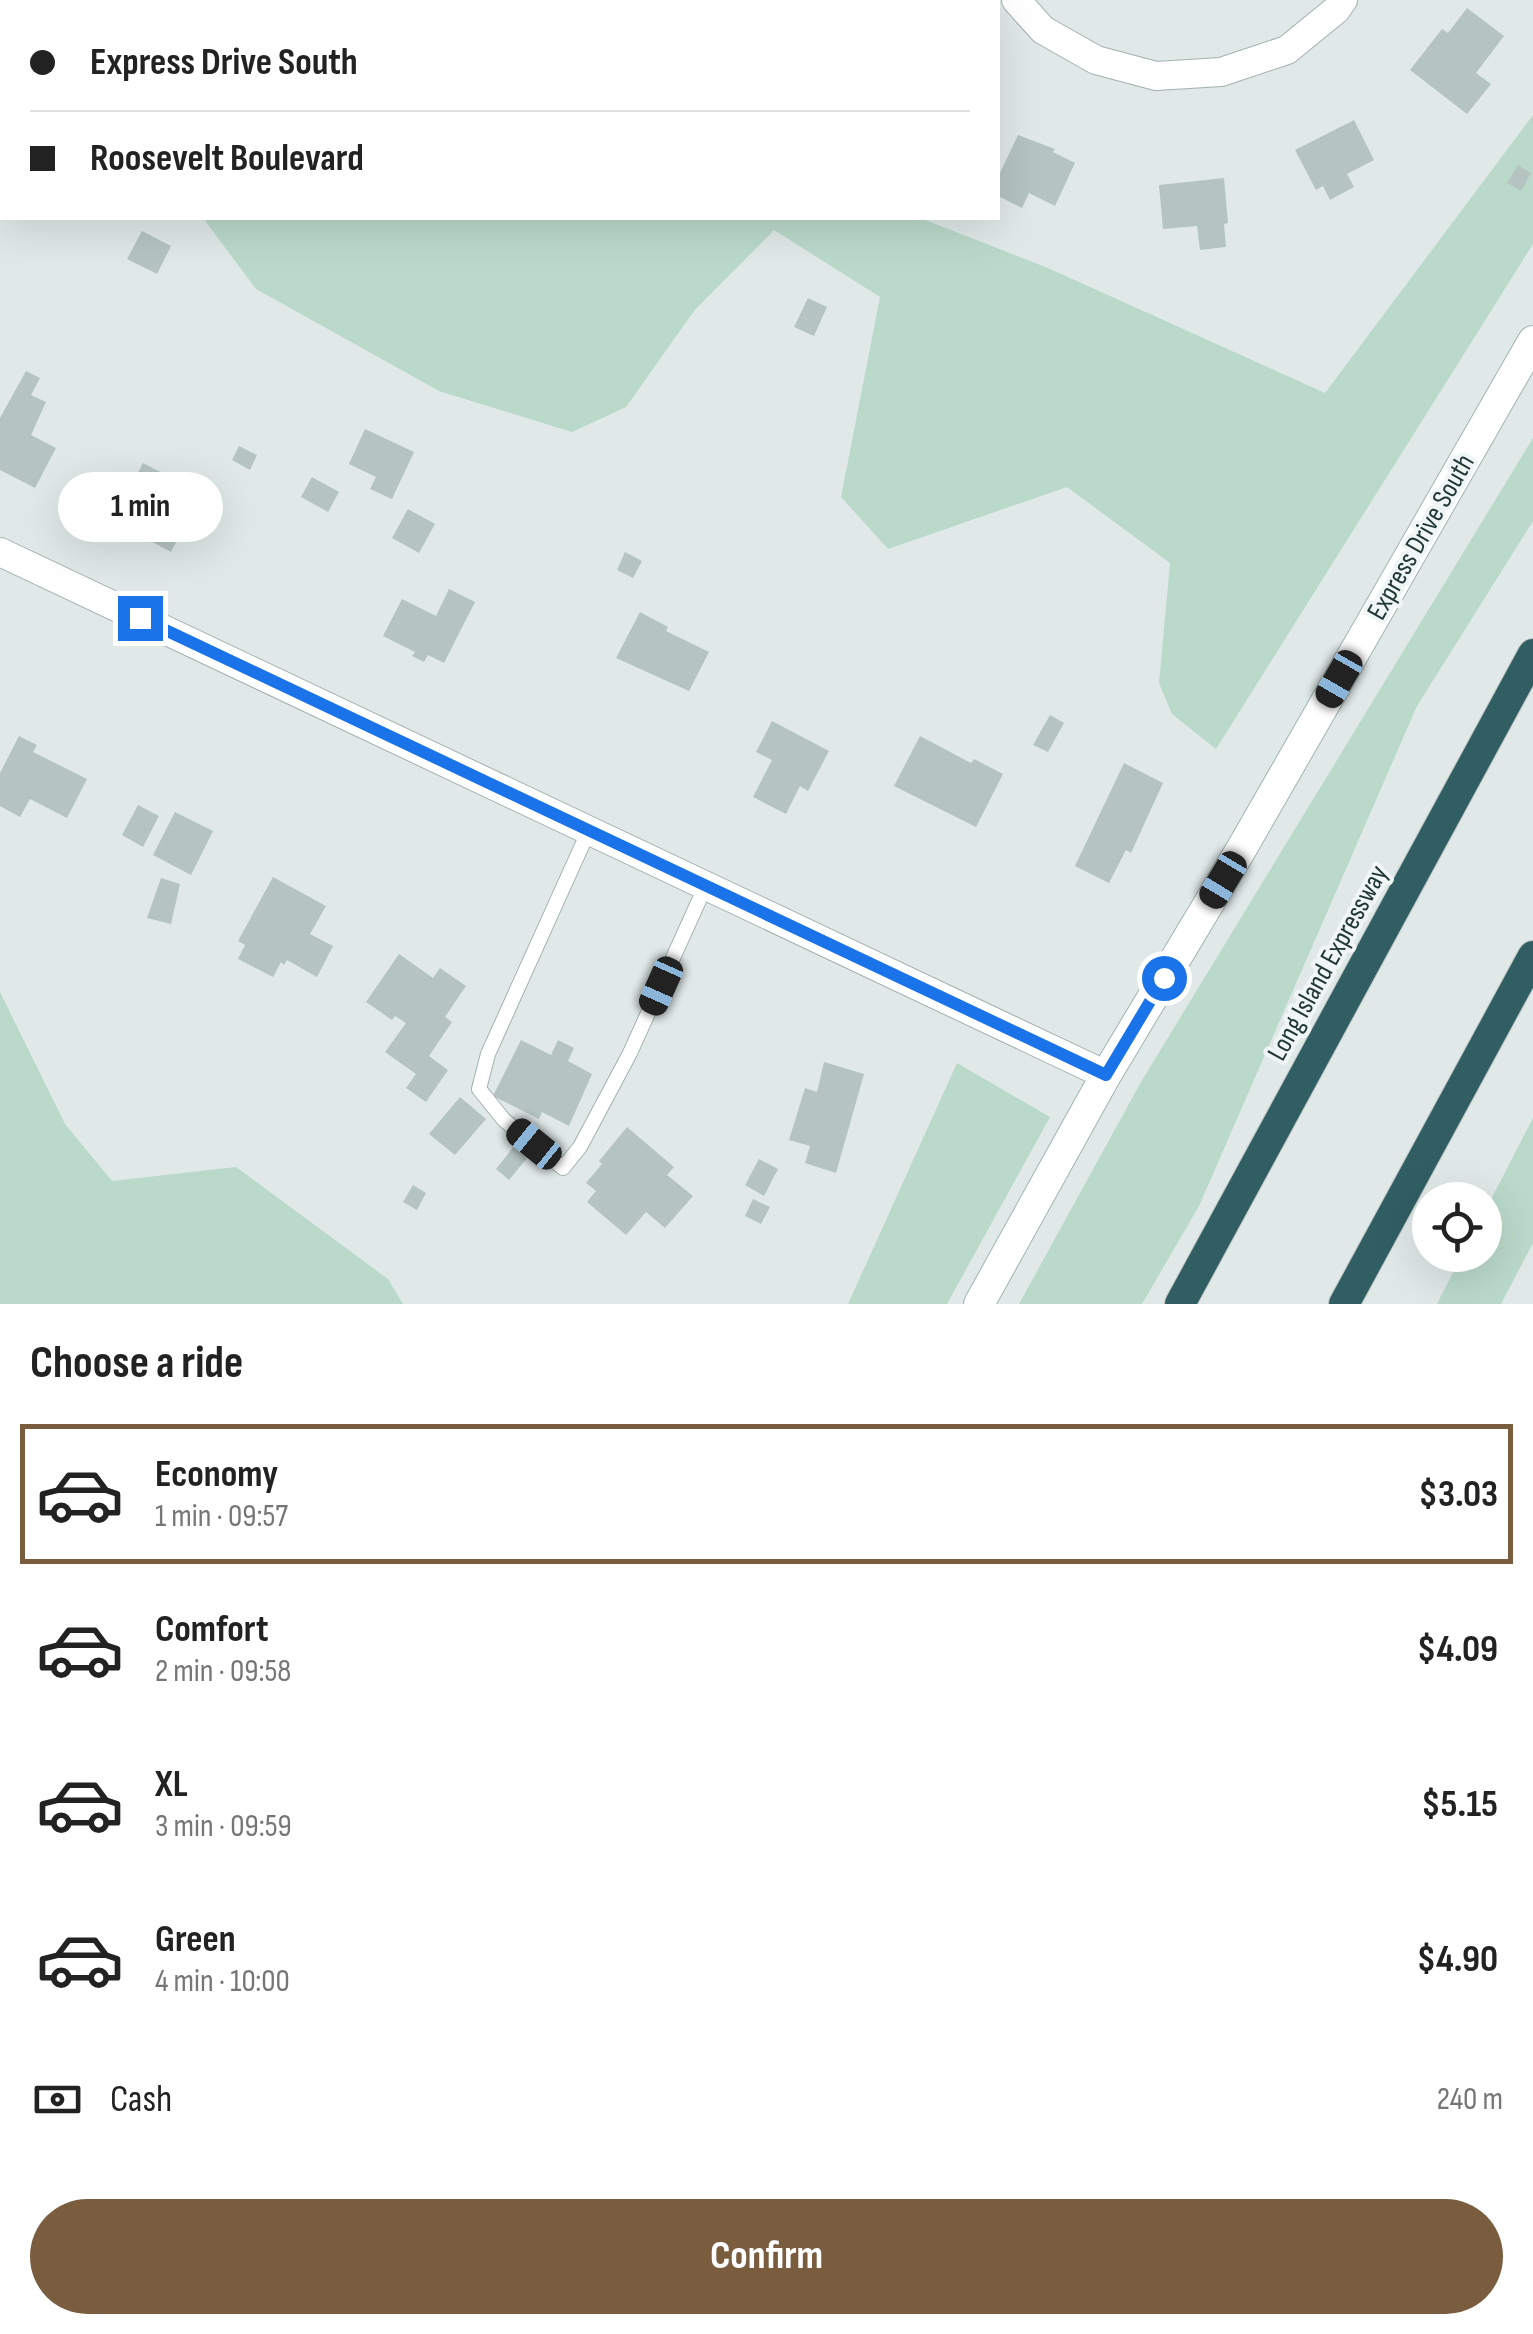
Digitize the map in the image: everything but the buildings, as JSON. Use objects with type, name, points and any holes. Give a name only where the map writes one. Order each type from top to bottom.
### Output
[{"type":"highway","name":"Long Island Expressway","points":[[1180,1304],[1533,654]]},
{"type":"highway","points":[[1344,1304],[1533,956]]},
{"type":"main road","name":"Express Drive South","points":[[979,1304],[1106,1075],[1242,848],[1533,341]]},
{"type":"street","points":[[1016,0],[1042,30],[1096,60],[1156,76],[1221,72],[1287,50],[1343,0]]},
{"type":"street","points":[[0,552],[1106,1075]]},
{"type":"lane","points":[[588,830],[488,1054],[479,1089],[504,1120],[563,1168],[580,1147],[630,1053],[706,886]]},
{"type":"green space","points":[[1533,115],[1533,244],[1216,749],[1172,714],[1159,683],[1170,563],[1067,487],[888,549],[841,497],[880,297],[774,230],[694,311],[626,407],[572,432],[439,391],[256,289],[204,220],[925,220],[1048,268],[1325,393]]},
{"type":"green space","points":[[1533,438],[1533,521],[1417,706],[1199,1206],[1142,1304],[1019,1304],[1141,1082]]},
{"type":"green space","points":[[0,992],[65,1124],[112,1181],[236,1167],[388,1279],[403,1304],[0,1304]]},
{"type":"green space","points":[[957,1063],[1050,1117],[947,1304],[848,1304]]},
{"type":"green space","points":[[1533,1118],[1533,1243],[1501,1304],[1437,1304],[1453,1272],[1502,1272],[1500,1182]]},
{"type":"route","points":[[140,618],[1106,1075],[1164,978]]}]
